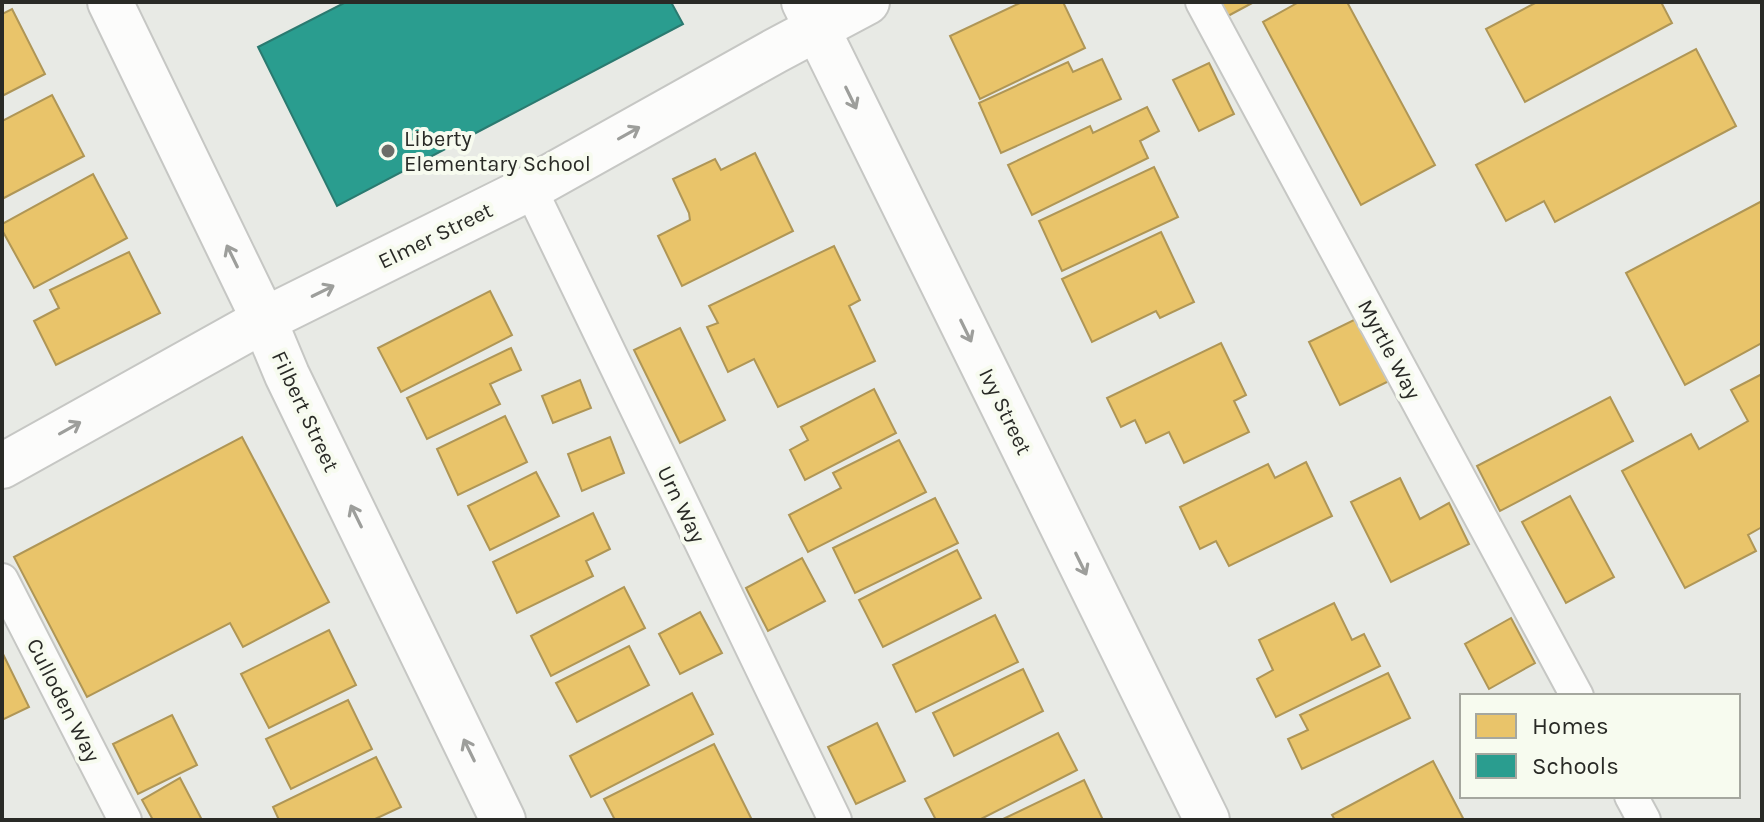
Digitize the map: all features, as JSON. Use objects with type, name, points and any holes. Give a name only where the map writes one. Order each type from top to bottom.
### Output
[{"type":"street","name":"Filbert Street","points":[[110,2],[503,820]]},
{"type":"street","name":"Elmer Street","points":[[2,466],[264,320],[530,188],[811,15],[867,2]]},
{"type":"street","name":"Ivy Street","points":[[811,15],[1207,820]]},
{"type":"lane","name":"Myrtle Way","points":[[1202,2],[1576,694]]},
{"type":"lane","name":"Urn Way","points":[[530,188],[835,820]]},
{"type":"lane","name":"Culloden Way","points":[[2,580],[125,820]]},
{"type":"lane","points":[[1632,798],[1644,820]]},
{"type":"building: Homes","points":[[1022,2],[1063,2],[1085,48],[980,99],[950,36]]},
{"type":"building: Homes","points":[[1219,2],[1254,2],[1226,17]]},
{"type":"building: Homes","points":[[1299,2],[1347,2],[1435,165],[1361,205],[1263,22]]},
{"type":"building: Homes","points":[[1537,2],[1661,2],[1672,23],[1525,102],[1486,29]]},
{"type":"building: Homes","points":[[12,9],[45,74],[2,96],[2,14]]},
{"type":"building: Homes","points":[[1696,49],[1736,126],[1555,222],[1544,201],[1506,221],[1476,165]]},
{"type":"building: Homes","points":[[1102,59],[1121,99],[1001,153],[979,103],[1068,62],[1073,72]]},
{"type":"building: Homes","points":[[1209,63],[1234,114],[1199,131],[1173,80]]},
{"type":"building: Homes","points":[[52,95],[84,156],[2,199],[2,121]]},
{"type":"building: Homes","points":[[1147,107],[1159,131],[1140,141],[1148,158],[1032,215],[1008,165],[1090,126],[1093,133]]},
{"type":"building: Homes","points":[[755,153],[793,231],[682,286],[658,236],[690,220],[673,179],[715,159],[721,170]]},
{"type":"building: Homes","points":[[1154,167],[1178,217],[1062,271],[1039,221]]},
{"type":"building: Homes","points":[[93,174],[127,238],[34,288],[2,230],[2,224]]},
{"type":"building: Homes","points":[[1762,201],[1762,343],[1685,385],[1626,273]]},
{"type":"building: Homes","points":[[1161,232],[1194,302],[1160,318],[1156,311],[1092,342],[1062,279]]},
{"type":"building: Homes","points":[[834,246],[860,300],[849,306],[875,361],[778,407],[754,359],[728,372],[707,327],[718,323],[709,306]]},
{"type":"building: Homes","points":[[129,252],[160,313],[56,365],[34,321],[59,308],[50,290]]},
{"type":"building: Homes","points":[[490,291],[512,335],[401,392],[378,348]]},
{"type":"building: Homes","points":[[1358,318],[1389,381],[1340,405],[1309,342]]},
{"type":"building: Homes","points":[[680,328],[725,420],[680,443],[634,350]]},
{"type":"building: Homes","points":[[1221,343],[1246,395],[1234,401],[1249,432],[1184,463],[1169,432],[1146,443],[1135,420],[1121,427],[1107,398]]},
{"type":"building: Homes","points":[[511,348],[521,370],[490,384],[500,404],[427,439],[407,398]]},
{"type":"building: Homes","points":[[1762,374],[1762,527],[1748,535],[1756,551],[1685,588],[1622,471],[1691,434],[1699,449],[1748,421],[1731,390]]},
{"type":"building: Homes","points":[[580,380],[591,408],[553,423],[542,396]]},
{"type":"building: Homes","points":[[874,389],[896,433],[805,480],[790,450],[808,440],[801,427]]},
{"type":"building: Homes","points":[[1610,397],[1633,441],[1500,511],[1477,466]]},
{"type":"building: Homes","points":[[505,416],[527,462],[458,495],[437,449]]},
{"type":"building: Homes","points":[[242,437],[329,602],[243,647],[230,623],[87,697],[14,557]]},
{"type":"building: Homes","points":[[610,437],[624,473],[582,491],[568,454]]},
{"type":"building: Homes","points":[[899,440],[926,492],[808,552],[789,515],[841,488],[833,473]]},
{"type":"building: Homes","points":[[1306,462],[1332,516],[1229,566],[1216,541],[1200,549],[1180,507],[1268,464],[1275,478]]},
{"type":"building: Homes","points":[[536,472],[559,516],[490,550],[468,506]]},
{"type":"building: Homes","points":[[1400,478],[1420,519],[1449,503],[1469,544],[1391,582],[1351,502]]},
{"type":"building: Homes","points":[[1570,496],[1614,577],[1566,603],[1522,522]]},
{"type":"building: Homes","points":[[935,498],[958,543],[855,593],[833,548]]},
{"type":"building: Homes","points":[[593,513],[610,549],[586,561],[593,576],[517,613],[493,562]]},
{"type":"building: Homes","points":[[957,550],[981,598],[883,647],[859,600]]},
{"type":"building: Homes","points":[[802,558],[825,601],[768,631],[746,588]]},
{"type":"building: Homes","points":[[624,587],[645,628],[551,676],[531,636]]},
{"type":"building: Homes","points":[[1334,603],[1352,640],[1364,634],[1380,666],[1276,717],[1257,679],[1273,670],[1259,640]]},
{"type":"building: Homes","points":[[700,612],[722,653],[680,674],[659,634]]},
{"type":"building: Homes","points":[[995,615],[1018,662],[916,712],[893,665]]},
{"type":"building: Homes","points":[[1511,618],[1535,663],[1489,689],[1465,644]]},
{"type":"building: Homes","points":[[329,630],[356,685],[269,728],[241,674]]},
{"type":"building: Homes","points":[[629,646],[649,685],[577,722],[556,683]]},
{"type":"building: Homes","points":[[2,652],[29,707],[2,720]]},
{"type":"building: Homes","points":[[1023,669],[1043,711],[954,756],[933,713]]},
{"type":"building: Homes","points":[[1388,673],[1410,718],[1302,769],[1288,739],[1308,730],[1300,715]]},
{"type":"building: Homes","points":[[692,693],[713,734],[591,797],[570,756]]},
{"type":"building: Homes","points":[[348,700],[372,749],[291,789],[266,739]]},
{"type":"building: Homes","points":[[172,715],[197,765],[138,794],[113,744]]},
{"type":"building: Homes","points":[[877,723],[905,781],[856,804],[828,747]]},
{"type":"building: Homes","points":[[1058,733],[1077,770],[979,820],[936,820],[925,799]]},
{"type":"building: Homes","points":[[714,744],[752,820],[615,820],[604,799]]},
{"type":"building: Homes","points":[[376,757],[401,807],[373,820],[279,820],[273,807]]},
{"type":"building: Homes","points":[[1433,761],[1464,820],[1335,820],[1332,815]]},
{"type":"building: Homes","points":[[180,778],[202,820],[153,820],[142,800]]},
{"type":"building: Homes","points":[[1084,780],[1103,820],[1001,820]]},
{"type":"building: Schools","points":[[346,2],[671,2],[683,24],[337,206],[258,47]]},
{"type":"place","name":"Liberty Elementary School","points":[[388,151]]}]
